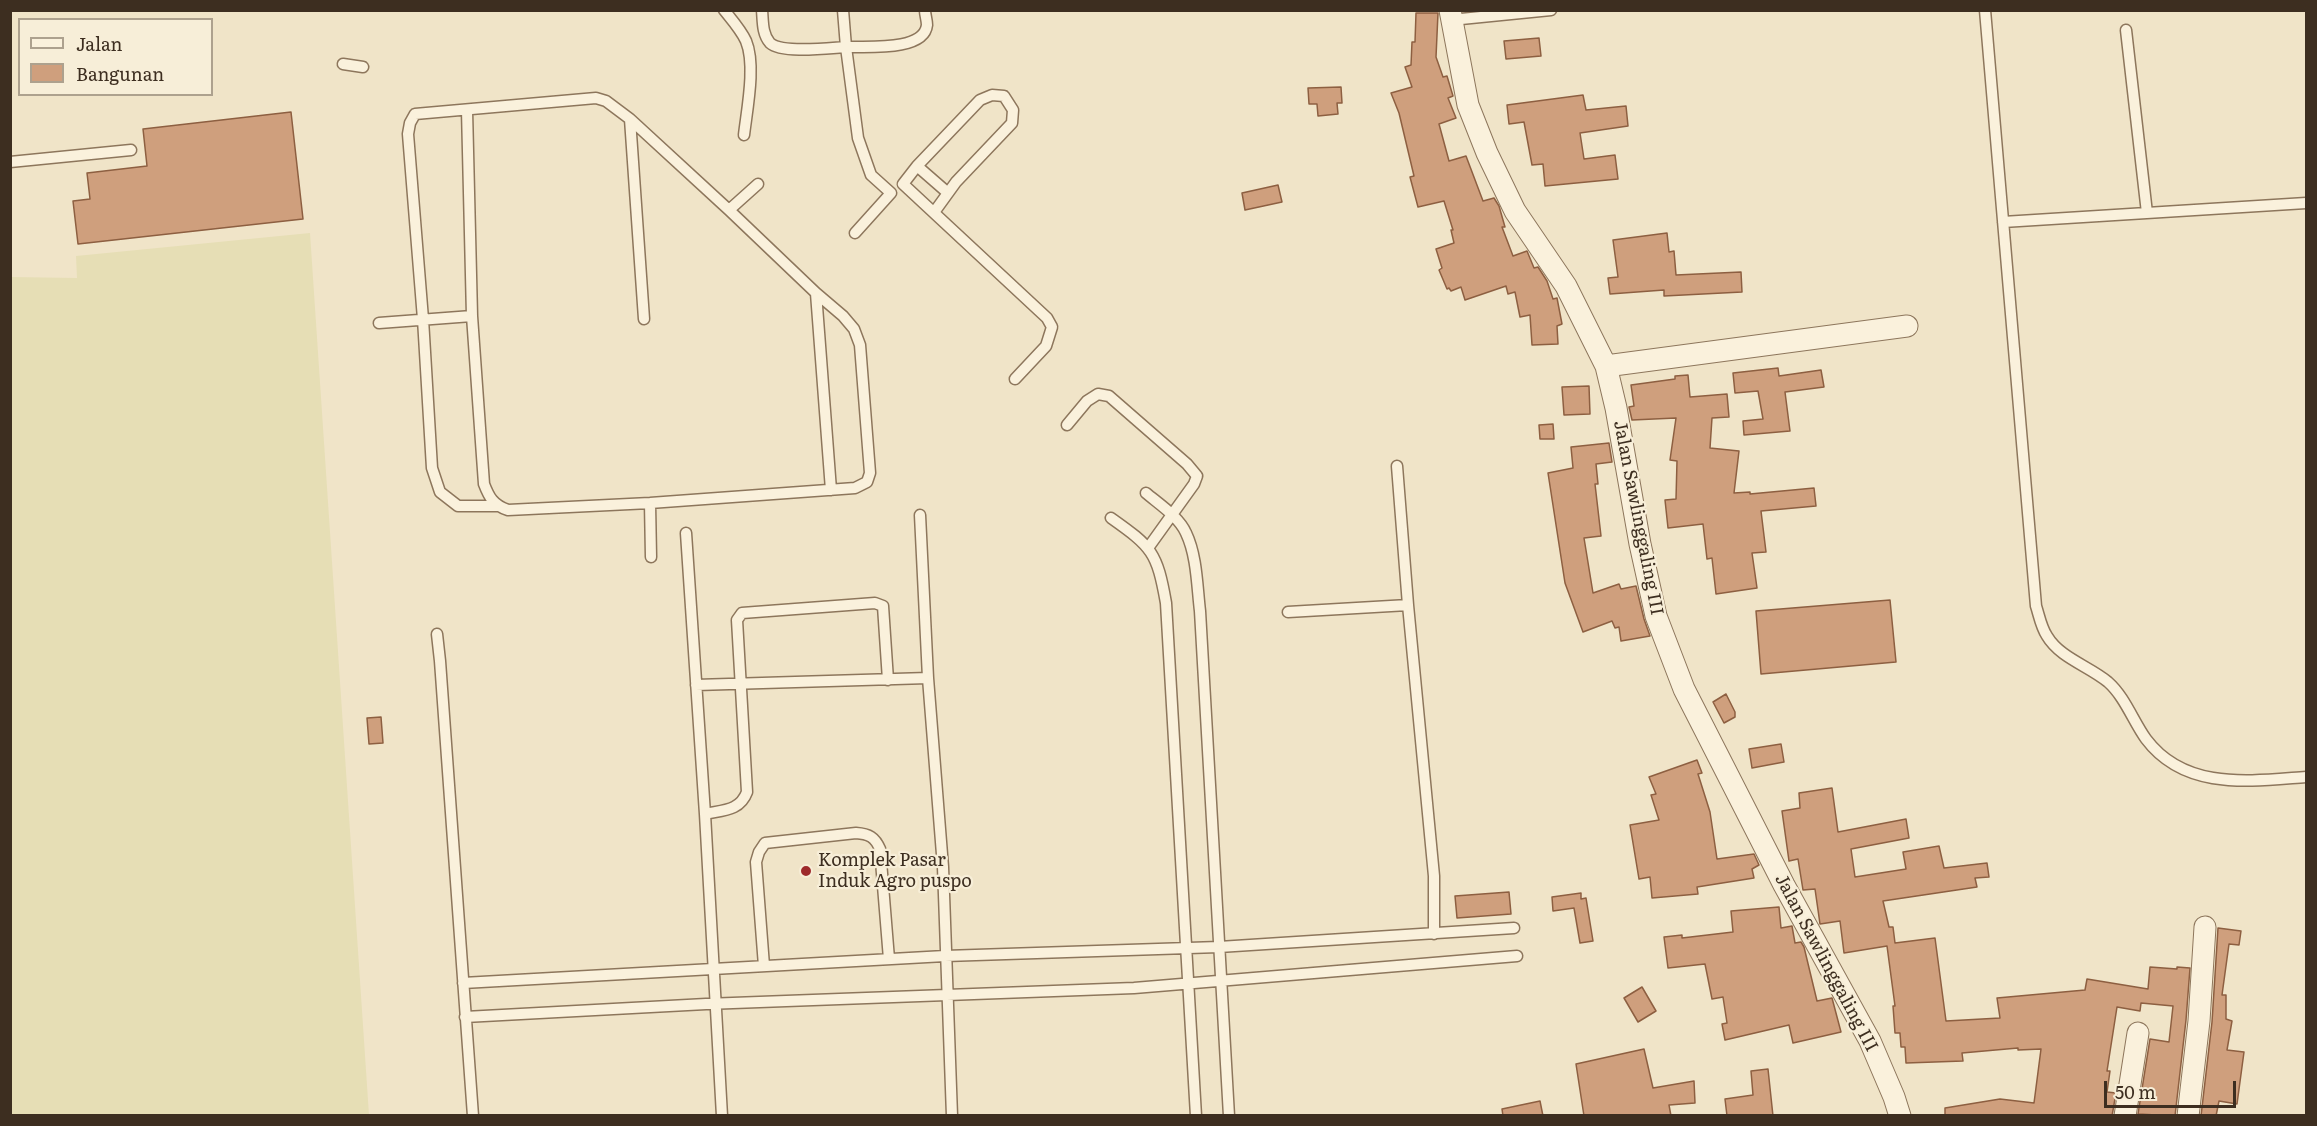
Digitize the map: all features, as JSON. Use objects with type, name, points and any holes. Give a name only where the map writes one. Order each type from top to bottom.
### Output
[{"type":"street","name":"Jalan Sawlinggaling III","points":[[1450,15],[1468,105],[1487,153],[1515,211],[1566,286],[1606,366],[1656,616],[1684,688],[1784,885],[1870,1041],[1900,1116]]},
{"type":"street","points":[[1606,366],[1907,326]]},
{"type":"street","points":[[2188,1116],[2199,1021],[2205,927]]},
{"type":"street","points":[[2125,1116],[2138,1033]]},
{"type":"lane","points":[[724,10],[736,24],[747,43],[750,70],[744,135]]},
{"type":"lane","points":[[762,10],[764,32],[771,43],[781,49],[902,45],[921,36],[927,26],[925,10]]},
{"type":"lane","points":[[843,10],[858,138],[871,175],[891,193]]},
{"type":"lane","points":[[1450,15],[1551,10]]},
{"type":"lane","points":[[1985,10],[2036,606],[2047,636],[2070,659],[2109,683],[2147,740],[2173,763],[2199,776],[2238,782],[2307,777]]},
{"type":"lane","points":[[2126,30],[2147,213]]},
{"type":"lane","points":[[343,64],[363,67]]},
{"type":"lane","points":[[855,234],[980,100],[992,95],[1004,96],[1013,110],[1012,123],[948,193],[935,212]]},
{"type":"lane","points":[[596,98],[606,101],[630,119],[843,316],[854,329],[860,345],[870,473],[867,482],[855,488],[831,490],[508,510],[497,506],[458,506],[440,492],[432,468],[408,134],[415,114],[467,110],[596,98]]},
{"type":"lane","points":[[467,110],[472,316],[484,484],[489,497],[497,506]]},
{"type":"lane","points":[[630,119],[644,319]]},
{"type":"lane","points":[[10,162],[131,150]]},
{"type":"lane","points":[[917,166],[948,193]]},
{"type":"lane","points":[[729,210],[758,184]]},
{"type":"lane","points":[[903,184],[1047,318],[1052,327],[1046,346],[1015,379]]},
{"type":"lane","points":[[2003,222],[2307,203]]},
{"type":"lane","points":[[816,293],[831,490]]},
{"type":"lane","points":[[379,323],[472,316]]},
{"type":"lane","points":[[1066,424],[1087,401],[1098,394],[1109,396],[1187,464],[1197,476],[1194,484],[1148,548]]},
{"type":"lane","points":[[1396,466],[1434,876],[1434,934]]},
{"type":"lane","points":[[1146,493],[1185,531],[1193,559],[1200,611],[1229,1116]]},
{"type":"lane","points":[[650,503],[651,557]]},
{"type":"lane","points":[[920,515],[928,678],[943,867],[952,1116]]},
{"type":"lane","points":[[1111,518],[1139,538],[1148,548],[1160,569],[1166,603],[1196,1116]]},
{"type":"lane","points":[[686,533],[722,1116]]},
{"type":"lane","points":[[705,814],[736,807],[744,802],[747,792],[737,620],[742,613],[875,603],[883,606],[888,680]]},
{"type":"lane","points":[[1288,612],[1408,605]]},
{"type":"lane","points":[[436,634],[440,661],[473,1116]]},
{"type":"lane","points":[[696,686],[928,678]]},
{"type":"lane","points":[[764,966],[756,862],[765,843],[856,833],[868,834],[877,841],[880,849],[889,960]]},
{"type":"lane","points":[[463,983],[945,956],[1220,947],[1514,928]]},
{"type":"lane","points":[[465,1017],[714,1004],[1188,985],[1517,956]]},
{"type":"shaded area","points":[[310,233],[369,1115],[11,1115],[11,277],[77,278],[76,256]]},
{"type":"building","points":[[1416,13],[1438,13],[1436,57],[1443,77],[1447,76],[1453,96],[1448,98],[1456,118],[1439,124],[1449,161],[1466,156],[1483,201],[1494,198],[1499,206],[1505,227],[1502,227],[1513,256],[1527,251],[1534,268],[1538,267],[1547,281],[1553,299],[1557,298],[1562,324],[1557,326],[1558,344],[1532,345],[1530,315],[1520,317],[1515,292],[1508,294],[1506,286],[1465,300],[1461,287],[1451,291],[1447,289],[1439,270],[1442,268],[1436,249],[1454,243],[1451,230],[1453,230],[1444,201],[1418,207],[1410,177],[1414,176],[1399,113],[1391,93],[1412,87],[1405,67],[1411,65]]},
{"type":"building","points":[[1539,38],[1541,56],[1506,59],[1504,41]]},
{"type":"building","points":[[1341,87],[1342,103],[1337,103],[1338,114],[1318,116],[1317,104],[1309,104],[1308,88]]},
{"type":"building","points":[[1583,95],[1586,110],[1626,106],[1628,126],[1580,133],[1584,159],[1615,155],[1618,179],[1545,186],[1543,164],[1532,165],[1524,122],[1509,124],[1507,105]]},
{"type":"building","points":[[291,112],[303,219],[78,244],[73,201],[90,199],[87,173],[147,166],[143,129]]},
{"type":"building","points":[[1278,185],[1282,202],[1245,210],[1242,193]]},
{"type":"building","points":[[1667,233],[1669,252],[1674,251],[1676,275],[1741,272],[1742,292],[1664,296],[1664,290],[1610,294],[1608,278],[1618,277],[1613,240]]},
{"type":"building","points":[[1778,368],[1779,376],[1821,370],[1824,387],[1785,392],[1790,431],[1744,435],[1743,421],[1763,419],[1758,391],[1735,393],[1733,373]]},
{"type":"building","points":[[1688,375],[1690,397],[1727,394],[1729,417],[1712,418],[1710,448],[1739,451],[1734,493],[1750,492],[1750,494],[1814,488],[1816,506],[1761,511],[1766,552],[1752,553],[1757,588],[1716,594],[1712,558],[1707,559],[1703,524],[1668,528],[1665,500],[1676,499],[1677,461],[1670,460],[1676,418],[1632,420],[1629,407],[1634,406],[1631,385]]},
{"type":"building","points":[[1589,386],[1590,414],[1564,415],[1562,387]]},
{"type":"building","points":[[1553,424],[1554,439],[1540,439],[1539,425]]},
{"type":"building","points":[[1609,443],[1612,462],[1596,464],[1598,484],[1595,484],[1601,536],[1584,538],[1593,593],[1619,584],[1621,589],[1636,586],[1650,636],[1621,641],[1619,627],[1615,628],[1612,621],[1583,632],[1565,583],[1548,473],[1573,468],[1571,447]]},
{"type":"building","points":[[1890,600],[1896,662],[1761,674],[1756,611]]},
{"type":"building","points":[[1726,694],[1735,712],[1735,717],[1724,723],[1713,702]]},
{"type":"building","points":[[381,717],[383,743],[369,744],[367,718]]},
{"type":"building","points":[[1781,744],[1784,762],[1752,768],[1749,749]]},
{"type":"building","points":[[1697,760],[1702,773],[1698,774],[1710,812],[1717,859],[1754,854],[1759,865],[1752,869],[1754,878],[1697,887],[1698,894],[1652,898],[1650,877],[1639,879],[1630,825],[1659,820],[1651,795],[1656,794],[1649,777]]},
{"type":"building","points":[[1832,788],[1838,832],[1906,819],[1909,838],[1851,849],[1855,877],[1906,869],[1903,852],[1939,846],[1944,868],[1987,863],[1989,877],[1975,878],[1977,887],[1883,901],[1889,927],[1893,927],[1895,943],[1935,938],[1946,1021],[2000,1018],[1997,998],[2085,990],[2087,979],[2148,989],[2150,967],[2190,968],[2175,1116],[2138,1114],[2150,1039],[2169,1042],[2173,1006],[2141,1003],[2140,1011],[2117,1007],[2107,1071],[2110,1071],[2107,1092],[2116,1093],[2112,1116],[1945,1116],[1945,1108],[2000,1099],[2034,1103],[2041,1049],[2018,1050],[2018,1048],[1962,1053],[1963,1061],[1906,1063],[1905,1047],[1901,1047],[1900,1033],[1895,1033],[1893,1006],[1895,1006],[1887,946],[1844,953],[1840,921],[1820,924],[1815,889],[1803,890],[1798,859],[1789,861],[1782,811],[1800,808],[1799,793]]},
{"type":"building","points":[[1509,892],[1511,914],[1457,918],[1455,896]]},
{"type":"building","points":[[1581,893],[1581,899],[1586,898],[1593,941],[1580,943],[1574,908],[1553,911],[1552,897]]},
{"type":"building","points":[[1779,907],[1781,928],[1792,926],[1795,943],[1801,942],[1804,947],[1817,1001],[1832,998],[1841,1032],[1793,1043],[1789,1025],[1725,1040],[1722,1024],[1727,1023],[1723,997],[1712,999],[1705,964],[1668,968],[1664,937],[1682,935],[1682,938],[1733,932],[1731,911]]},
{"type":"building","points":[[2218,928],[2241,931],[2239,945],[2229,944],[2222,995],[2226,995],[2226,1019],[2232,1021],[2227,1050],[2244,1052],[2237,1104],[2219,1101],[2216,1116],[2201,1116],[2212,1022]]},
{"type":"building","points":[[1642,987],[1656,1011],[1638,1022],[1624,998]]},
{"type":"building","points":[[1644,1049],[1653,1088],[1694,1081],[1695,1103],[1669,1105],[1671,1116],[1584,1116],[1576,1064]]},
{"type":"building","points":[[1768,1069],[1773,1116],[1727,1116],[1725,1099],[1753,1095],[1751,1071]]},
{"type":"building","points":[[1540,1101],[1543,1116],[1503,1116],[1502,1109]]},
{"type":"place","name":"Komplek Pasar Induk Agro puspo","points":[[806,871]]}]
